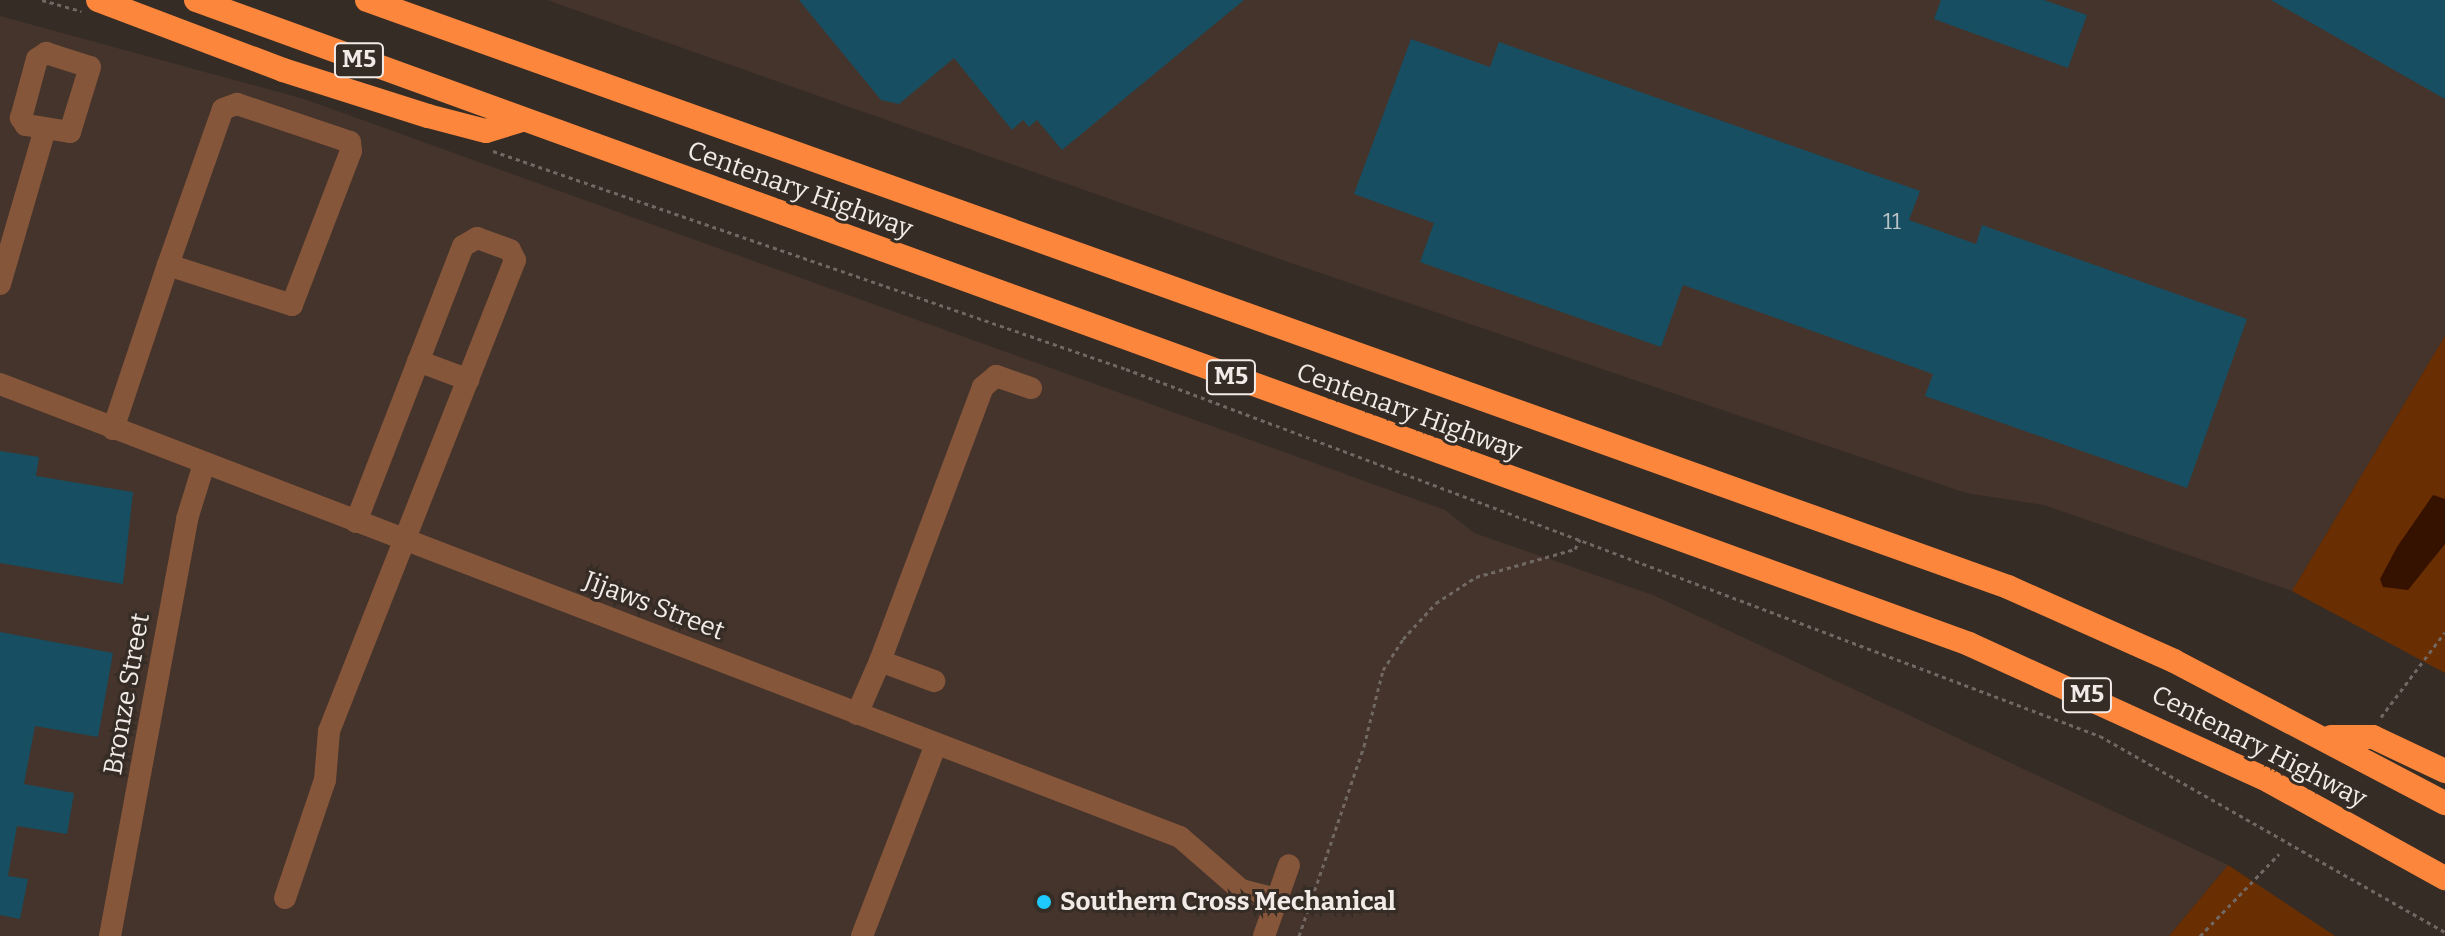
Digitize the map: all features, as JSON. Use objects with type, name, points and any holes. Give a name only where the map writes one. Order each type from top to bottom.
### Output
[{"type":"highway","name":"Centenary Highway","points":[[196,0],[1969,644],[2255,774],[2445,878]]},
{"type":"highway","name":"Centenary Highway","points":[[367,0],[1902,547],[2162,655],[2324,736],[2445,803]]},
{"type":"highway","points":[[96,8],[428,116],[486,131],[523,120]]},
{"type":"highway","points":[[2324,736],[2373,737],[2445,771]]},
{"type":"street","points":[[113,429],[168,265],[227,105],[350,142],[351,151],[292,305],[168,265]]},
{"type":"street","points":[[0,284],[45,129]]},
{"type":"street","points":[[285,898],[325,780],[329,731],[515,260],[510,250],[477,238],[463,246],[356,522]]},
{"type":"street","points":[[418,361],[469,380]]},
{"type":"street","points":[[857,714],[880,661],[983,387],[996,376],[1031,388]]},
{"type":"street","name":"Jijaws Street","points":[[0,384],[1180,837],[1241,890],[1276,899]]},
{"type":"street","name":"Bronze Street","points":[[110,936],[187,519],[204,464]]},
{"type":"street","points":[[880,661],[934,681]]},
{"type":"street","points":[[862,936],[936,744]]},
{"type":"street","points":[[1264,936],[1289,865]]},
{"type":"path","points":[[42,0],[96,8]]},
{"type":"path","points":[[491,150],[1126,369],[2100,736],[2394,899],[2445,932]]},
{"type":"path","points":[[1299,936],[1364,746],[1383,670],[1403,639],[1436,603],[1476,577],[1575,549],[1580,539]]},
{"type":"path","points":[[2381,717],[2445,632]]},
{"type":"path","points":[[2200,936],[2279,854]]},
{"type":"shaded area","points":[[547,0],[2445,0],[2445,336],[2292,591],[2044,505],[1966,493],[1294,264]]},
{"type":"shaded area","points":[[0,16],[304,99],[1445,510],[1474,533],[1653,595],[2228,865],[2169,936],[0,936]]},
{"type":"shaded area","points":[[2445,336],[2445,673],[2292,591]]},
{"type":"shaded area","points":[[2433,495],[2445,499],[2445,544],[2408,590],[2383,587],[2380,579],[2397,547]]},
{"type":"shaded area","points":[[2228,865],[2335,936],[2169,936]]},
{"type":"building","points":[[799,0],[1244,0],[1062,150],[1037,120],[1029,127],[1023,120],[1012,130],[954,58],[899,104],[881,100]]},
{"type":"building","points":[[1941,0],[2044,0],[2087,15],[2068,68],[1934,19]]},
{"type":"building","points":[[2271,0],[2445,0],[2445,99]]},
{"type":"building","points":[[1411,39],[1490,67],[1499,42],[1920,191],[1909,220],[1976,244],[1982,225],[2247,319],[2187,488],[1925,396],[1933,374],[1683,285],[1661,347],[1420,262],[1434,223],[1354,194]]},
{"type":"building","points":[[0,451],[39,457],[36,476],[133,492],[123,584],[0,563]]},
{"type":"building","points":[[0,632],[113,653],[98,737],[35,726],[24,784],[74,793],[67,834],[17,826],[8,876],[28,879],[20,919],[0,915]]},
{"type":"place","name":"Southern Cross Mechanical","points":[[1044,902]]}]
